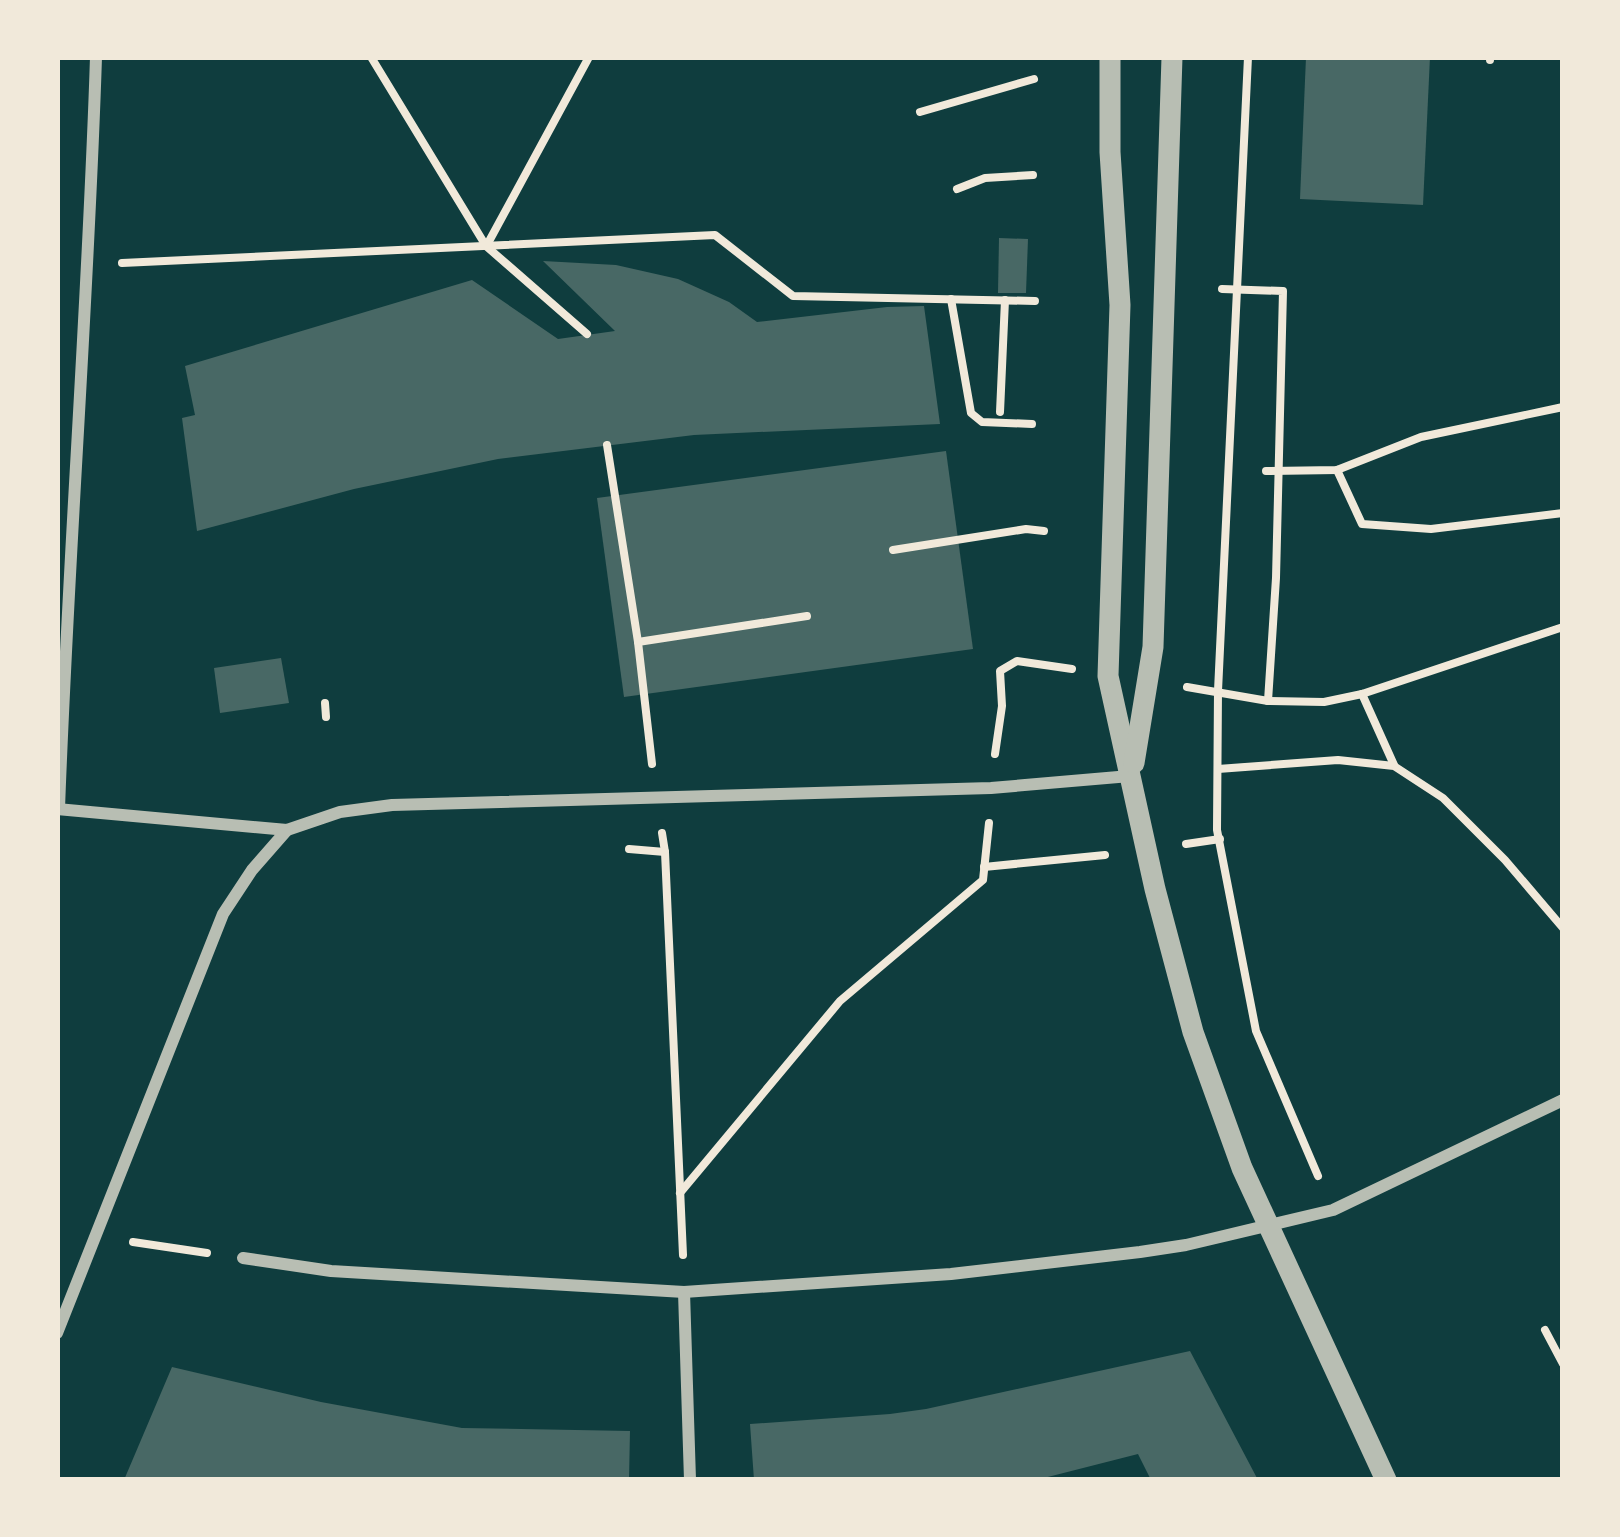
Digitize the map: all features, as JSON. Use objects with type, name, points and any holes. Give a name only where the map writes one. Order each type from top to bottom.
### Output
[{"type":"street","points":[[96,57],[58,809],[287,830],[340,812],[392,805],[991,788],[1132,776]]},
{"type":"street","points":[[1110,57],[1120,355],[1108,676],[1154,889],[1193,1032],[1268,1227],[1386,1480]]},
{"type":"street","points":[[1132,776],[1153,647],[1172,57]]},
{"type":"street","points":[[58,1331],[223,914],[287,830]]},
{"type":"street","points":[[243,1258],[331,1271],[684,1292],[950,1274],[1186,1245],[1333,1210],[1563,1100]]},
{"type":"street","points":[[684,1292],[690,1480]]},
{"type":"path","points":[[371,57],[486,246],[586,334]]},
{"type":"path","points":[[486,246],[589,57]]},
{"type":"path","points":[[1248,57],[1218,692],[1217,830],[1256,1031],[1333,1210]]},
{"type":"path","points":[[920,112],[1034,79]]},
{"type":"path","points":[[958,189],[985,178],[1033,176]]},
{"type":"path","points":[[87,263],[715,235],[793,296],[1035,301]]},
{"type":"path","points":[[1222,289],[1283,291],[1272,470],[1276,578],[1268,701]]},
{"type":"path","points":[[951,299],[971,413],[982,422],[1032,424]]},
{"type":"path","points":[[1000,412],[1005,300]]},
{"type":"path","points":[[1272,470],[1337,470],[1421,437],[1563,406]]},
{"type":"path","points":[[607,445],[665,852],[684,1292]]},
{"type":"path","points":[[1337,470],[1362,524],[1431,529],[1563,513]]},
{"type":"path","points":[[893,550],[1026,529],[1044,531]]},
{"type":"path","points":[[638,642],[807,616]]},
{"type":"path","points":[[1218,692],[1268,701],[1324,702],[1362,694],[1563,627]]},
{"type":"path","points":[[1362,694],[1394,766]]},
{"type":"path","points":[[325,703],[326,717]]},
{"type":"path","points":[[1218,769],[1338,760],[1394,766],[1443,798],[1563,928]]},
{"type":"path","points":[[629,849],[665,852]]},
{"type":"path","points":[[680,1193],[840,1001],[983,880],[986,851]]},
{"type":"path","points":[[95,1236],[243,1258]]},
{"type":"path","points":[[1545,1330],[1563,1364]]},
{"type":"building","points":[[1306,57],[1430,57],[1423,205],[1300,199]]},
{"type":"building","points":[[999,238],[1028,239],[1026,293],[998,293]]},
{"type":"building","points":[[543,261],[616,265],[678,279],[729,302],[757,322],[924,306],[940,424],[694,435],[498,459],[354,489],[197,531],[182,418],[195,415],[185,366],[472,280],[558,339],[615,331]]},
{"type":"building","points":[[946,451],[973,649],[624,697],[597,498]]},
{"type":"building","points":[[281,658],[289,703],[220,713],[214,668]]},
{"type":"building","points":[[1190,1351],[1258,1480],[1151,1480],[1138,1454],[1036,1480],[754,1480],[750,1424],[926,1409]]},
{"type":"building","points":[[172,1367],[462,1428],[630,1431],[629,1480],[124,1480]]}]
